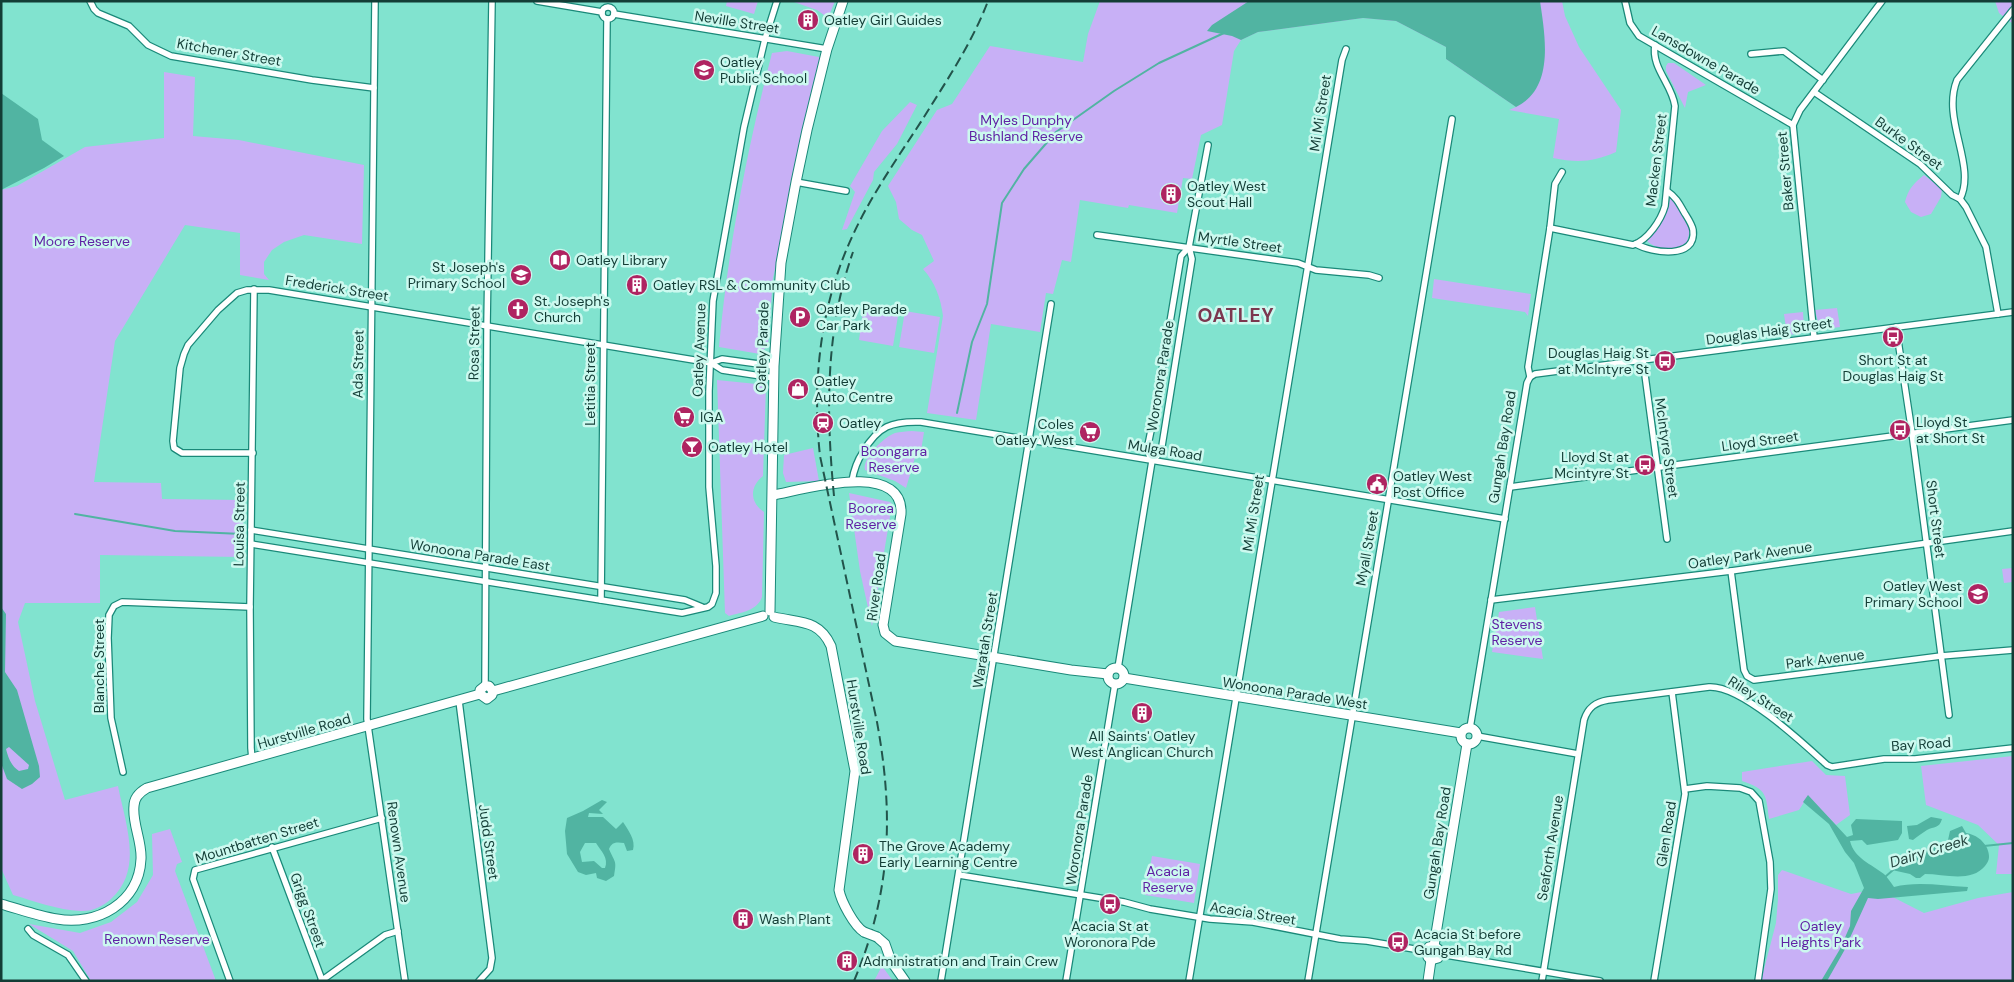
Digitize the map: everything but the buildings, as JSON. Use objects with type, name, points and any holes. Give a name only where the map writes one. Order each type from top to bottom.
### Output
[{"type":"street","name":"Kitchener Street","points":[[90,1],[94,9],[102,16],[129,26],[148,45],[172,56],[337,84],[374,88]]},
{"type":"street","name":"Ada Street","points":[[368,727],[368,549],[375,1]]},
{"type":"street","name":"Rosa Street","points":[[486,690],[487,326],[492,1]]},
{"type":"street","points":[[537,1],[602,12]]},
{"type":"street","points":[[602,12],[603,16],[607,19],[612,18],[614,14],[611,8],[614,1]]},
{"type":"street","name":"Oatley Avenue","points":[[703,608],[712,604],[716,587],[709,487],[709,391],[714,291],[744,127],[765,39],[777,1]]},
{"type":"street","name":"Oatley Parade","points":[[769,615],[773,495],[774,366],[778,289],[796,182],[827,49],[843,1]]},
{"type":"street","name":"Lansdowne Parade","points":[[1625,1],[1632,27],[1639,36],[1793,125]]},
{"type":"street","name":"Baker Street","points":[[1814,337],[1793,125],[1797,114],[1882,1]]},
{"type":"street","points":[[602,12],[606,8],[611,8]]},
{"type":"street","points":[[1960,199],[1964,191],[1964,178],[1952,112],[1953,90],[1957,80],[2013,10]]},
{"type":"street","name":"Neville Street","points":[[614,14],[827,49]]},
{"type":"street","name":"Letitia Street","points":[[601,600],[607,19]]},
{"type":"street","name":"Macken Street","points":[[1636,244],[1659,220],[1665,206],[1667,191],[1675,106],[1673,96],[1656,61],[1655,45]]},
{"type":"street","name":"Mi Mi Street","points":[[1189,981],[1271,480],[1342,60],[1346,49]]},
{"type":"street","points":[[1752,54],[1784,51],[1823,80]]},
{"type":"street","name":"Burke Street","points":[[1814,92],[1926,169],[1952,195],[1960,199],[1986,247],[1998,314]]},
{"type":"street","name":"Myall Street","points":[[1308,981],[1452,119]]},
{"type":"street","name":"Woronora Parade","points":[[1118,668],[1152,461],[1161,452],[1192,259],[1189,247],[1208,145]]},
{"type":"street","name":"Gungah Bay Road","points":[[1470,728],[1527,383],[1530,377],[1528,367],[1555,184],[1562,172]]},
{"type":"street","points":[[796,182],[846,191]]},
{"type":"street","points":[[1550,228],[1629,245],[1636,244],[1647,249],[1680,251],[1690,244],[1692,227],[1676,197],[1667,191]]},
{"type":"street","name":"Myrtle Street","points":[[1097,234],[1298,263],[1316,270],[1369,275],[1379,278]]},
{"type":"street","points":[[1152,461],[1146,450],[1156,406],[1181,256],[1189,247]]},
{"type":"street","name":"Frederick Street","points":[[254,289],[603,344],[711,363],[722,370],[774,378]]},
{"type":"street","points":[[253,453],[182,453],[174,448],[173,442],[179,374],[186,350],[192,339],[218,310],[240,292],[254,289]]},
{"type":"street","name":"Louisa Street","points":[[252,759],[250,607],[254,289]]},
{"type":"street","name":"Waratah Street","points":[[942,981],[1052,304]]},
{"type":"street","points":[[1173,304],[1184,306]]},
{"type":"street","name":"Douglas Haig Street","points":[[1530,377],[1535,374],[2013,312]]},
{"type":"street","name":"Short Street","points":[[1896,327],[1912,433],[1949,716]]},
{"type":"street","points":[[1166,343],[1178,345]]},
{"type":"street","name":"Frederick Street","points":[[711,363],[722,359],[774,366]]},
{"type":"street","name":"McIntyre Street","points":[[1643,360],[1666,539]]},
{"type":"street","points":[[1156,406],[1168,408]]},
{"type":"street","name":"Lloyd Street","points":[[1510,487],[2013,420]]},
{"type":"street","name":"Mulga Road","points":[[852,481],[855,467],[872,438],[880,430],[898,423],[921,422],[1505,518]]},
{"type":"street","name":"River Road","points":[[773,495],[839,481],[868,482],[890,489],[899,497],[901,503],[900,520],[883,622],[886,633],[895,641],[995,658]]},
{"type":"street","name":"Wonoona Parade East","points":[[251,530],[685,600],[703,608]]},
{"type":"street","name":"Oatley Park Avenue","points":[[1491,600],[1731,571],[2013,531]]},
{"type":"street","name":"Wonoona Parade East","points":[[251,544],[682,613],[703,608]]},
{"type":"street","name":"Park Avenue","points":[[1731,571],[1744,670],[1750,679],[1758,680],[1941,656],[2013,650]]},
{"type":"street","name":"Blanche Street","points":[[123,772],[110,718],[108,638],[109,616],[114,606],[122,602],[250,607]]},
{"type":"street","name":"Hurstville Road","points":[[1,904],[56,919],[73,920],[93,918],[115,908],[130,892],[140,872],[140,838],[134,809],[137,797],[146,788],[459,702],[486,690],[769,615],[811,624],[824,634],[831,646],[855,771],[838,890],[859,928],[883,942],[891,962],[905,981]]},
{"type":"street","points":[[995,658],[1108,674]]},
{"type":"street","points":[[1118,668],[1124,672],[1124,678],[1122,682],[1115,684],[1109,679],[1108,674],[1110,670],[1118,668]]},
{"type":"street","name":"Wonoona Parade West","points":[[1124,678],[1461,733]]},
{"type":"street","name":"Woronora Parade","points":[[1066,981],[1115,684]]},
{"type":"street","name":"Riley Street","points":[[1584,720],[1589,709],[1594,704],[1602,701],[1713,687],[1726,689],[1783,725],[1827,765],[1832,767]]},
{"type":"street","name":"Glen Road","points":[[1654,981],[1685,789],[1672,692]]},
{"type":"street","name":"Judd Street","points":[[459,702],[492,958],[488,972],[479,981]]},
{"type":"street","name":"Seaforth Avenue","points":[[1542,981],[1584,720]]},
{"type":"street","name":"Renown Avenue","points":[[368,727],[404,981]]},
{"type":"street","points":[[1470,728],[1475,730],[1477,736],[1475,742],[1467,744],[1462,740],[1461,733],[1470,728]]},
{"type":"street","points":[[1477,736],[1578,754]]},
{"type":"street","name":"Gungah Bay Road","points":[[1433,950],[1467,744]]},
{"type":"street","name":"Bay Road","points":[[1832,767],[1884,759],[1915,759],[2013,748]]},
{"type":"street","points":[[1685,789],[1707,786],[1740,788],[1751,792],[1759,801],[1770,862],[1772,889],[1758,981]]},
{"type":"street","name":"Mountbatten Street","points":[[230,981],[193,879],[193,873],[197,868],[382,818]]},
{"type":"street","name":"Grigg Street","points":[[272,847],[322,981]]},
{"type":"street","name":"Acacia Street","points":[[959,875],[1200,917],[1226,921],[1253,922],[1316,935],[1433,950],[1543,972],[1600,981]]},
{"type":"street","points":[[28,929],[33,935],[70,957],[86,981]]},
{"type":"street","points":[[322,981],[385,935],[398,931]]},
{"type":"street","points":[[1428,981],[1432,960],[1438,958],[1433,950]]},
{"type":"green space","points":[[727,1],[758,1],[754,14],[726,6]]},
{"type":"green space","points":[[835,1],[828,18],[817,10],[794,2]]},
{"type":"green space","name":"Myles Dunphy Bushland Reserve","points":[[1100,1],[1562,1],[1565,16],[1579,47],[1621,110],[1616,152],[1585,161],[1553,158],[1559,119],[1509,110],[1516,107],[1446,59],[1446,47],[1396,21],[1363,18],[1258,32],[1241,40],[1234,51],[1222,125],[1201,135],[1192,179],[1183,178],[1177,213],[1129,205],[1128,208],[1080,200],[1071,262],[1062,260],[1053,294],[1046,293],[1040,332],[991,324],[976,420],[927,413],[943,316],[937,291],[923,269],[934,261],[922,235],[912,230],[899,219],[896,202],[888,186],[937,110],[952,104],[990,46],[1083,62],[1088,34]]},
{"type":"green space","points":[[1995,1],[2013,1],[2013,24],[1999,13]]},
{"type":"green space","points":[[787,51],[819,57],[822,63],[773,278],[768,345],[760,354],[719,347],[733,236],[754,126],[772,53]]},
{"type":"green space","points":[[1668,63],[1674,63],[1706,85],[1688,92],[1685,108],[1666,71]]},
{"type":"green space","name":"Moore Reserve","points":[[164,72],[195,77],[193,136],[239,140],[364,165],[362,244],[304,235],[284,242],[272,250],[264,262],[264,274],[269,280],[240,275],[240,233],[185,225],[115,341],[94,482],[161,483],[162,499],[243,500],[243,557],[100,555],[100,603],[25,603],[18,622],[35,701],[65,800],[118,786],[130,845],[130,860],[127,874],[121,887],[111,899],[89,911],[63,909],[13,895],[1,868],[1,190],[17,186],[85,147],[164,138]]},
{"type":"green space","points":[[910,102],[917,105],[897,144],[874,172],[873,180],[847,229],[842,230],[855,192],[850,186],[882,131]]},
{"type":"green space","points":[[1924,175],[1942,189],[1941,197],[1931,214],[1921,217],[1911,212],[1905,202],[1912,187]]},
{"type":"green space","points":[[1670,199],[1674,200],[1690,230],[1687,242],[1678,247],[1667,249],[1647,241],[1665,217]]},
{"type":"green space","points":[[1434,279],[1531,294],[1528,316],[1525,312],[1432,298]]},
{"type":"green space","points":[[864,304],[899,310],[893,346],[859,340]]},
{"type":"green space","points":[[1837,308],[1840,327],[1826,329],[1818,322],[1815,310]]},
{"type":"green space","points":[[905,311],[940,317],[934,353],[899,347]]},
{"type":"green space","points":[[1803,312],[1804,328],[1797,334],[1787,335],[1784,314]]},
{"type":"green space","points":[[717,380],[766,385],[763,476],[756,484],[753,494],[756,504],[764,512],[762,597],[760,602],[753,608],[729,616],[725,613]]},
{"type":"green space","name":"Boongarra Reserve","points":[[924,432],[921,451],[917,451],[906,488],[895,481],[865,470],[870,454],[885,439],[895,433]]},
{"type":"green space","points":[[813,448],[819,481],[786,482],[783,473],[784,455]]},
{"type":"green space","name":"Boorea Reserve","points":[[849,493],[892,504],[872,626],[860,571]]},
{"type":"green space","points":[[2013,568],[2013,582],[2004,583],[2002,569]]},
{"type":"green space","name":"Stevens Reserve","points":[[1535,607],[1543,659],[1492,652],[1499,612]]},
{"type":"green space","points":[[2013,756],[2013,874],[1996,874],[1999,845],[1978,825],[1926,805],[1921,766]]},
{"type":"green space","points":[[1812,761],[1826,775],[1845,776],[1850,815],[1836,825],[1808,796],[1799,810],[1769,819],[1764,794],[1756,787],[1742,781],[1742,772]]},
{"type":"green space","name":"Renown Reserve","points":[[170,829],[182,862],[177,864],[175,871],[216,981],[91,981],[73,951],[29,924],[80,933],[111,922],[137,902],[153,875],[152,834]]},
{"type":"green space","name":"Acacia Reserve","points":[[1152,856],[1200,864],[1194,903],[1145,895]]},
{"type":"green space","name":"Oatley Heights Park","points":[[1782,870],[1851,894],[1877,889],[1924,913],[1978,898],[2013,892],[2013,981],[1761,981],[1776,923],[1778,875]]},
{"type":"green space","points":[[882,966],[893,981],[874,981]]},
{"type":"water","points":[[1249,1],[1540,1],[1545,45],[1542,74],[1537,87],[1528,98],[1516,107],[1446,59],[1446,47],[1396,21],[1363,18],[1258,32],[1241,40],[1232,36],[1207,31],[1212,25]]},
{"type":"water","points":[[1,93],[38,119],[42,140],[64,156],[1,190]]},
{"type":"water","points":[[1,607],[6,614],[5,672],[17,690],[39,766],[40,777],[22,789],[7,779],[1,763]],"holes":[[[9,747],[29,765],[28,769],[19,771],[16,769],[6,749]]]},
{"type":"water","points":[[1808,795],[1847,837],[1853,835],[1851,825],[1856,819],[1902,821],[1902,833],[1898,840],[1867,845],[1862,840],[1850,841],[1855,852],[1884,874],[1894,887],[1921,884],[1968,887],[1967,891],[1878,899],[1868,898],[1844,951],[1827,981],[1821,981],[1840,949],[1850,926],[1851,911],[1864,888],[1854,863],[1845,852],[1829,824],[1803,802]]},
{"type":"water","points":[[602,800],[607,802],[599,810],[603,814],[589,813],[588,817],[603,817],[616,829],[623,822],[632,839],[633,850],[627,851],[624,843],[611,845],[609,849],[615,862],[615,871],[614,876],[606,881],[597,878],[596,873],[586,875],[578,872],[567,854],[565,831],[567,818]],"holes":[[[585,843],[596,843],[605,858],[605,868],[602,868],[594,861],[582,862],[580,852]]]},
{"type":"water","points":[[1931,817],[1942,819],[1938,826],[1927,830],[1913,840],[1909,839],[1907,826],[1917,825]]},
{"type":"water","points":[[1962,826],[1966,833],[1978,838],[1987,848],[1989,860],[1979,871],[1965,876],[1925,874],[1920,878],[1916,878],[1910,874],[1892,870],[1897,860],[1925,850],[1932,844],[1937,844],[1941,849],[1946,849],[1950,831]]},
{"type":"waterway","points":[[957,413],[972,342],[987,304],[1002,203],[1024,169],[1056,132],[1114,91],[1159,63],[1224,33]]},
{"type":"waterway","points":[[75,514],[175,531],[242,534]]},
{"type":"waterway","name":"Dairy Creek","points":[[1984,846],[2013,843]]},
{"type":"waterway","name":"Dairy Creek","points":[[1885,877],[1893,870]]},
{"type":"railway","points":[[854,981],[876,916],[882,885],[886,853],[886,789],[877,722],[820,456],[817,400],[821,345],[832,290],[852,237],[886,176],[959,61],[982,17],[988,1]]},
{"type":"railway","points":[[834,496],[831,465],[830,372],[837,312],[853,252]]},
{"type":"place","name":"Oatley Girl Guides","points":[[808,20]]},
{"type":"place","name":"Oatley Public School","points":[[704,70]]},
{"type":"place","name":"Oatley West Scout Hall","points":[[1171,194]]},
{"type":"place","name":"Oatley Library","points":[[560,260]]},
{"type":"place","name":"St Joseph's Primary School","points":[[521,275]]},
{"type":"place","name":"Oatley RSL & Community Club","points":[[637,285]]},
{"type":"place","name":"St. Joseph's Church","points":[[518,309]]},
{"type":"place","name":"Oatley Parade Car Park","points":[[800,317]]},
{"type":"place","name":"Short St at Douglas Haig St","points":[[1893,337]]},
{"type":"place","name":"Douglas Haig St at McIntyre St","points":[[1665,361]]},
{"type":"place","name":"Oatley Auto Centre","points":[[798,389]]},
{"type":"place","name":"IGA","points":[[684,417]]},
{"type":"place","name":"Oatley","points":[[823,423]]},
{"type":"place","name":"Lloyd St at Short St","points":[[1900,430]]},
{"type":"place","name":"Coles Oatley West","points":[[1090,432]]},
{"type":"place","name":"Oatley Hotel","points":[[692,447]]},
{"type":"place","name":"Lloyd St at Mcintyre St","points":[[1645,465]]},
{"type":"place","name":"Oatley West Post Office","points":[[1377,484]]},
{"type":"place","name":"Oatley West Primary School","points":[[1978,594]]},
{"type":"place","name":"All Saints' Oatley West Anglican Church","points":[[1142,713]]},
{"type":"place","name":"The Grove Academy Early Learning Centre","points":[[863,854]]},
{"type":"place","name":"Acacia St at Woronora Pde","points":[[1110,904]]},
{"type":"place","name":"Wash Plant","points":[[743,919]]},
{"type":"place","name":"Acacia St before Gungah Bay Rd","points":[[1398,942]]},
{"type":"place","name":"Administration and Train Crew","points":[[847,961]]},
{"type":"district","name":"OATLEY","points":[[1236,315]]}]
